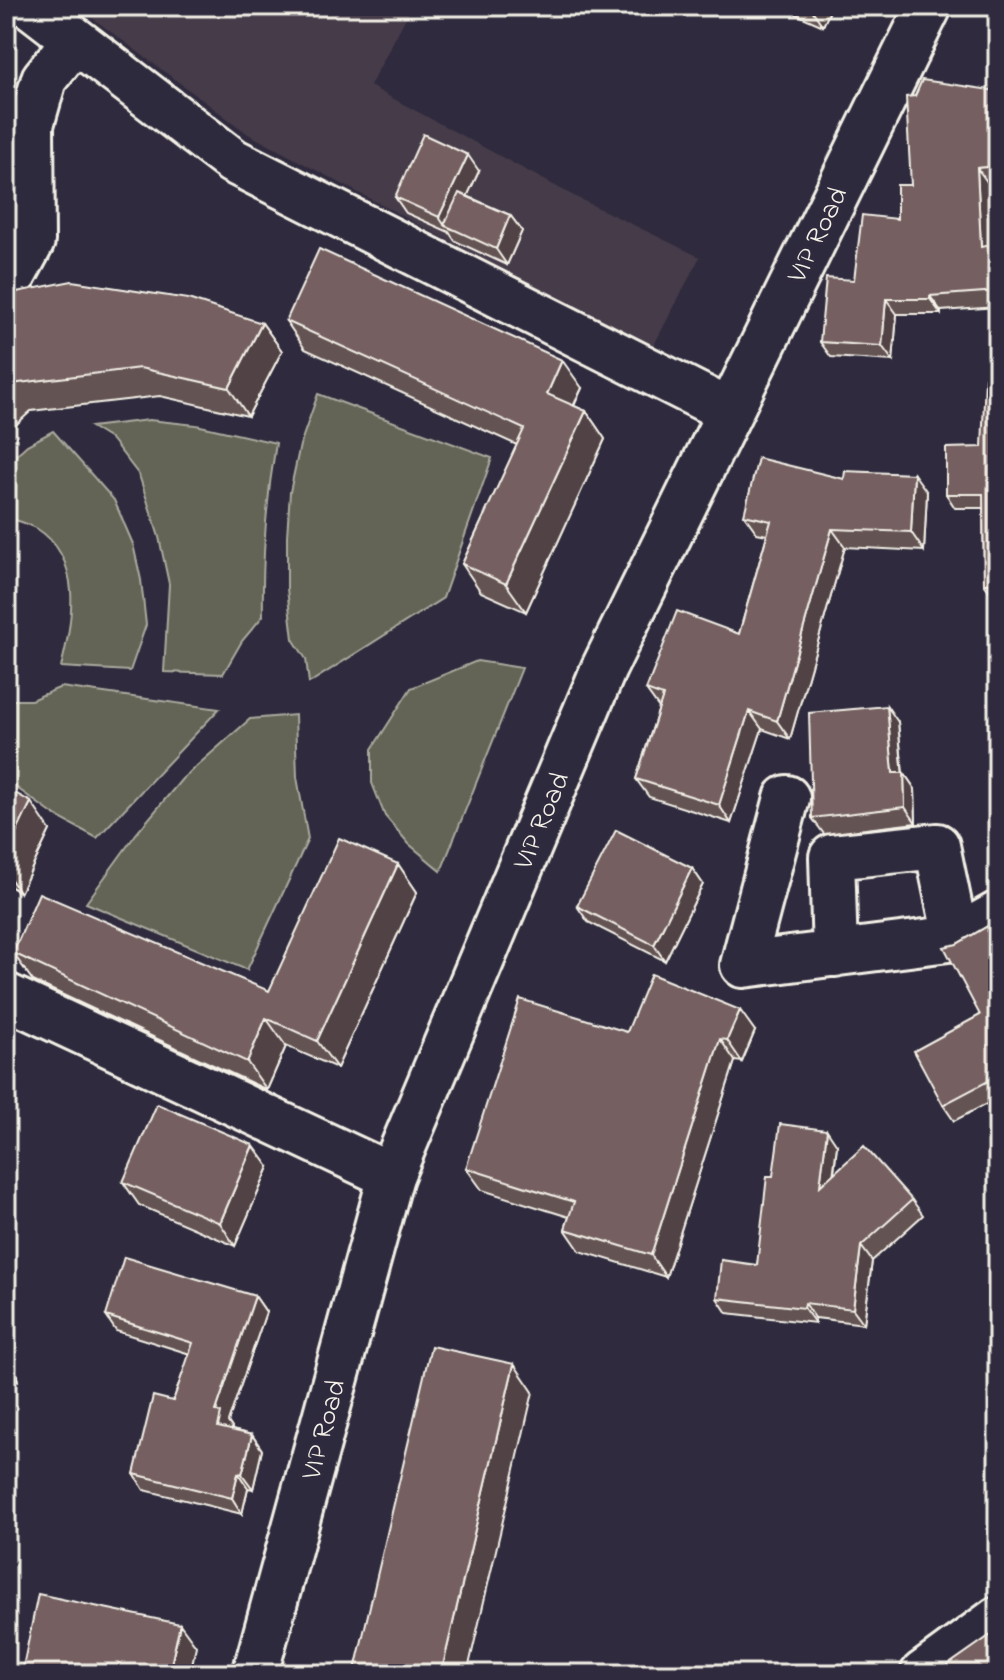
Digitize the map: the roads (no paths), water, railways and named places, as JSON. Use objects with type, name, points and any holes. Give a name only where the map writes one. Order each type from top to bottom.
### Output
[{"type":"street","points":[[31,6],[233,161],[729,411]]},
{"type":"street","name":"VIP Road","points":[[255,1674],[391,1176],[604,668],[929,6]]},
{"type":"street","points":[[6,289],[32,241],[31,125],[44,79],[75,40]]},
{"type":"street","points":[[787,798],[743,965],[956,938],[998,914]]},
{"type":"street","points":[[835,954],[832,857],[937,846],[956,938]]},
{"type":"street","points":[[6,996],[391,1176]]},
{"type":"street","points":[[923,1674],[998,1619]]}]
